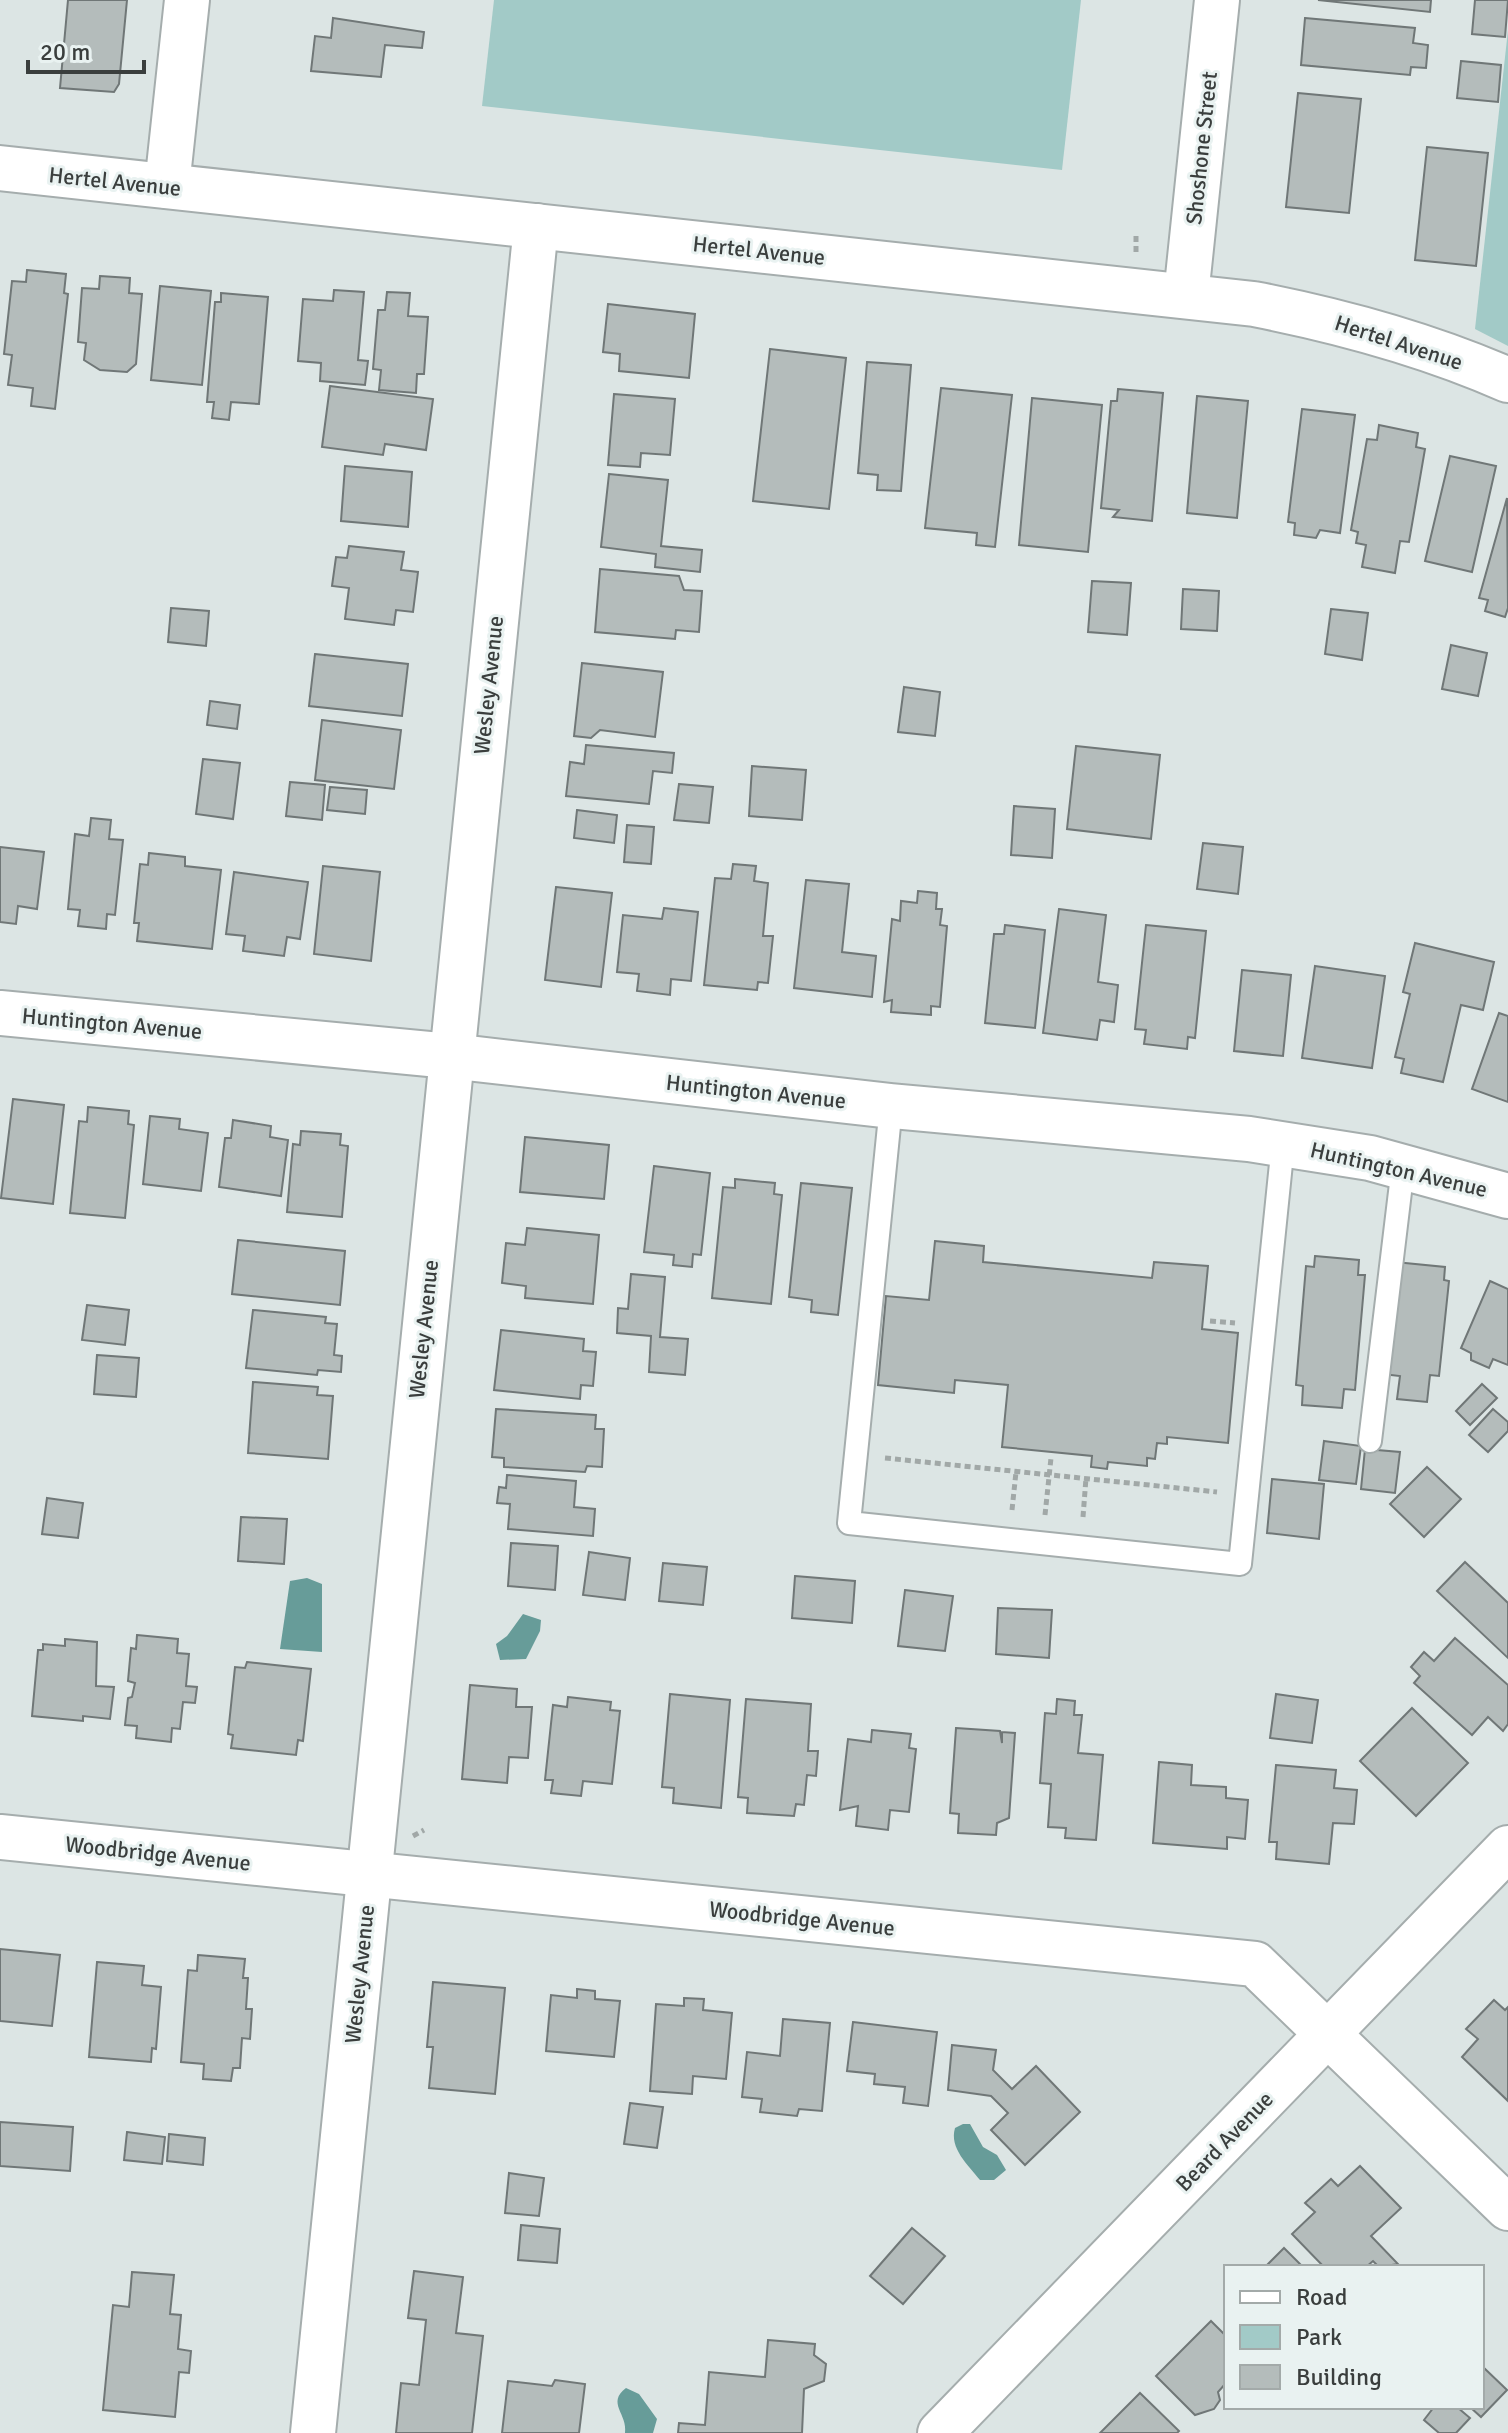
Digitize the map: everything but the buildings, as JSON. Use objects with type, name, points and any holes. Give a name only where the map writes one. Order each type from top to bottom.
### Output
[{"type":"street","points":[[167,186],[187,0]]},
{"type":"street","name":"Shoshone Street","points":[[1186,296],[1217,0]]},
{"type":"street","name":"Hertel Avenue","points":[[0,168],[1254,304],[1349,323],[1464,361],[1508,380]]},
{"type":"street","name":"Wesley Avenue","points":[[313,2433],[536,226]]},
{"type":"street","name":"Huntington Avenue","points":[[0,1013],[450,1056],[891,1106],[1283,1144],[1403,1167],[1508,1196]]},
{"type":"street","name":"Woodbridge Avenue","points":[[0,1837],[1255,1964],[1508,2208]]},
{"type":"street","name":"Beard Avenue","points":[[940,2433],[1508,1848]]},
{"type":"lane","points":[[891,1106],[849,1523],[1240,1564],[1283,1144]]},
{"type":"lane","points":[[1370,1441],[1403,1167]]},
{"type":"path","points":[[1210,1321],[1237,1324]]},
{"type":"path","points":[[875,1457],[1220,1493]]},
{"type":"path","points":[[1045,1515],[1051,1458]]},
{"type":"path","points":[[1012,1511],[1016,1472]]},
{"type":"path","points":[[1083,1519],[1086,1478]]},
{"type":"green space","points":[[494,0],[1081,0],[1062,170],[482,106]]},
{"type":"green space","points":[[1508,30],[1508,346],[1475,329]]},
{"type":"shaded area","points":[[307,1578],[322,1584],[322,1652],[280,1649],[290,1581]]},
{"type":"shaded area","points":[[523,1614],[541,1620],[540,1631],[526,1659],[500,1660],[496,1644],[507,1636]]},
{"type":"shaded area","points":[[970,2124],[983,2147],[997,2155],[1006,2170],[994,2180],[980,2180],[957,2149],[955,2128]]},
{"type":"shaded area","points":[[626,2388],[639,2394],[657,2419],[653,2433],[625,2433],[618,2399]]}]
